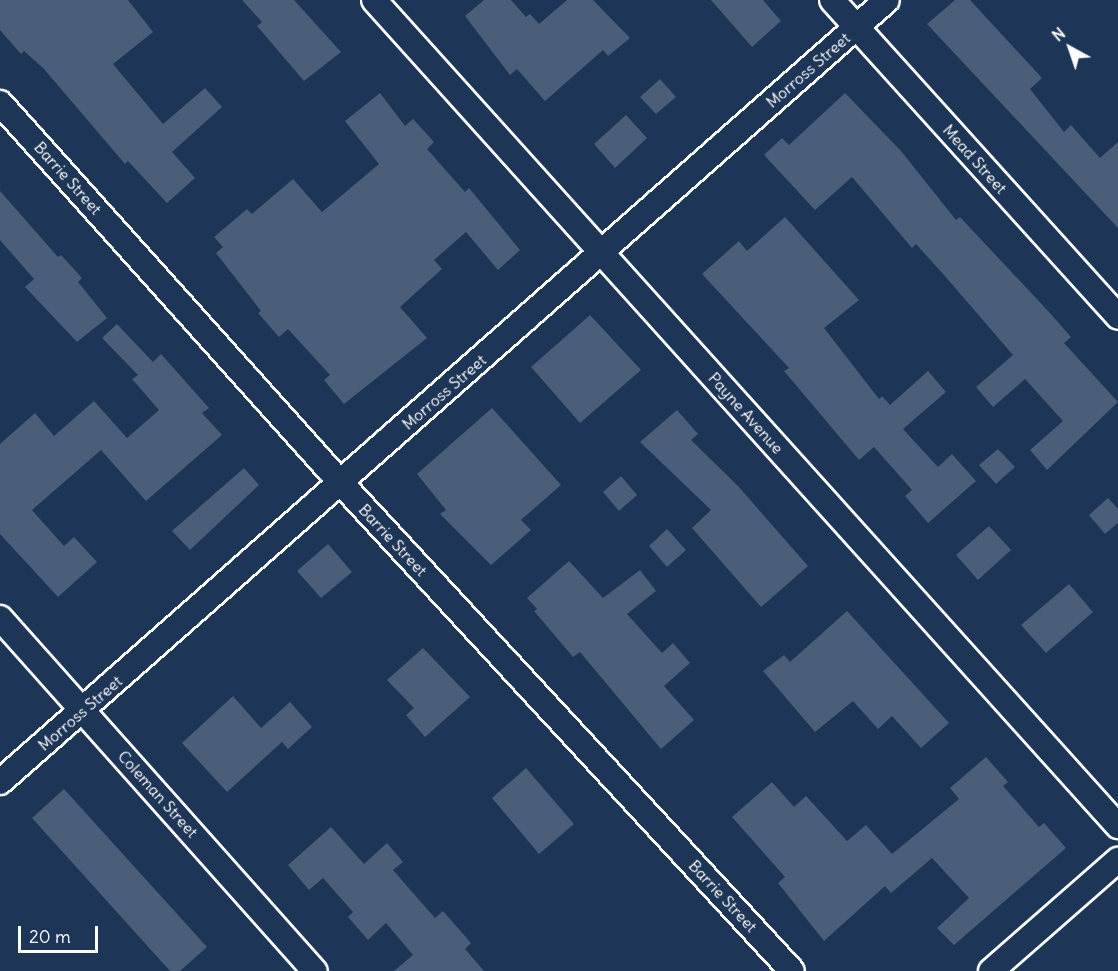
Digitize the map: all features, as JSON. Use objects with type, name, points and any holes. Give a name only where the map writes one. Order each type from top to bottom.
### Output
[{"type":"street","name":"Payne Avenue","points":[[374,0],[1118,826]]},
{"type":"street","name":"Mead Street","points":[[832,0],[1118,317]]},
{"type":"street","name":"Morross Street","points":[[0,783],[887,0]]},
{"type":"street","name":"Barrie Street","points":[[0,102],[341,483],[792,971]]},
{"type":"street","name":"Coleman Street","points":[[0,618],[315,971]]},
{"type":"street","points":[[991,971],[1118,861]]},
{"type":"building","points":[[0,0],[128,0],[153,32],[113,64],[163,124],[205,88],[222,107],[172,152],[195,178],[167,203],[128,161],[125,164],[44,69],[24,51],[21,54],[0,30]]},
{"type":"building","points":[[242,0],[294,0],[341,52],[304,81],[257,26],[262,22]]},
{"type":"building","points":[[484,0],[511,0],[526,17],[530,14],[539,24],[567,0],[593,0],[630,38],[608,56],[603,50],[545,101],[517,69],[510,75],[465,16]]},
{"type":"building","points":[[711,0],[763,0],[781,21],[752,47]]},
{"type":"building","points":[[955,0],[970,0],[1042,78],[1030,89],[1064,132],[1071,125],[1100,158],[1118,142],[1118,228],[927,24]]},
{"type":"building","points":[[660,79],[676,97],[656,114],[640,97]]},
{"type":"building","points":[[380,93],[405,126],[413,119],[434,142],[427,149],[465,192],[469,188],[520,250],[498,270],[466,232],[434,260],[442,269],[400,307],[427,338],[344,404],[324,380],[330,375],[288,329],[279,337],[258,313],[261,311],[216,253],[223,247],[214,237],[247,209],[252,214],[293,179],[322,212],[379,164],[345,121]]},
{"type":"building","points":[[845,93],[901,151],[956,220],[960,217],[1049,312],[1071,337],[1064,343],[1118,402],[1047,470],[1030,450],[1063,421],[1025,379],[993,407],[976,387],[1013,355],[944,275],[916,244],[912,248],[852,177],[815,210],[764,155],[782,138],[789,145]]},
{"type":"building","points":[[626,115],[647,138],[615,168],[594,144]]},
{"type":"building","points":[[0,191],[58,257],[61,255],[82,278],[78,282],[107,318],[77,342],[25,287],[34,279],[0,240]]},
{"type":"building","points":[[785,217],[859,300],[824,328],[879,399],[882,396],[890,405],[928,371],[946,392],[903,429],[938,467],[952,454],[976,481],[928,523],[905,496],[912,490],[874,447],[859,460],[784,371],[789,368],[702,274],[739,241],[747,251]]},
{"type":"building","points":[[590,315],[641,370],[580,423],[531,367]]},
{"type":"building","points":[[117,324],[153,362],[161,354],[209,408],[202,413],[222,435],[146,501],[101,450],[32,510],[64,546],[74,537],[97,562],[58,597],[0,534],[0,444],[35,413],[54,436],[94,401],[127,438],[159,410],[132,379],[138,375],[102,338]]},
{"type":"building","points":[[492,408],[561,485],[521,520],[531,530],[491,565],[440,514],[446,510],[417,474]]},
{"type":"building","points":[[677,410],[698,434],[691,440],[738,486],[808,566],[761,607],[692,528],[711,510],[640,442]]},
{"type":"building","points":[[998,449],[1015,467],[996,484],[979,465]]},
{"type":"building","points":[[244,468],[259,485],[190,550],[172,531]]},
{"type":"building","points":[[621,476],[637,495],[619,511],[603,492]]},
{"type":"building","points":[[1108,498],[1118,509],[1118,523],[1105,534],[1089,515]]},
{"type":"building","points":[[989,526],[1011,550],[978,580],[956,555]]},
{"type":"building","points":[[667,529],[686,550],[667,567],[649,546]]},
{"type":"building","points":[[328,544],[352,572],[321,598],[297,571]]},
{"type":"building","points":[[569,561],[603,598],[640,570],[656,591],[627,614],[662,653],[673,643],[690,663],[664,686],[694,720],[661,749],[580,652],[573,657],[534,611],[537,609],[527,598]]},
{"type":"building","points":[[1069,584],[1093,612],[1046,653],[1021,625]]},
{"type":"building","points":[[847,611],[949,723],[921,748],[892,716],[878,729],[853,701],[815,732],[763,671],[784,655],[790,662]]},
{"type":"building","points":[[423,648],[470,697],[425,737],[406,715],[414,708],[387,680]]},
{"type":"building","points":[[233,696],[261,728],[290,702],[312,727],[288,749],[282,742],[227,792],[182,743]]},
{"type":"building","points":[[986,757],[1008,782],[1003,786],[1039,827],[1044,823],[1066,848],[954,945],[937,928],[969,898],[932,858],[891,893],[885,886],[824,941],[778,883],[785,877],[732,817],[772,782],[794,807],[806,796],[847,841],[866,825],[892,854],[959,799],[950,788]]},
{"type":"building","points":[[526,768],[574,824],[539,854],[492,798]]},
{"type":"building","points":[[64,789],[207,947],[180,971],[170,971],[32,818]]},
{"type":"building","points":[[331,827],[364,864],[387,843],[403,862],[393,870],[435,918],[443,911],[471,943],[465,949],[484,971],[394,971],[413,955],[386,923],[368,940],[348,917],[353,912],[323,878],[309,890],[288,865]]}]
